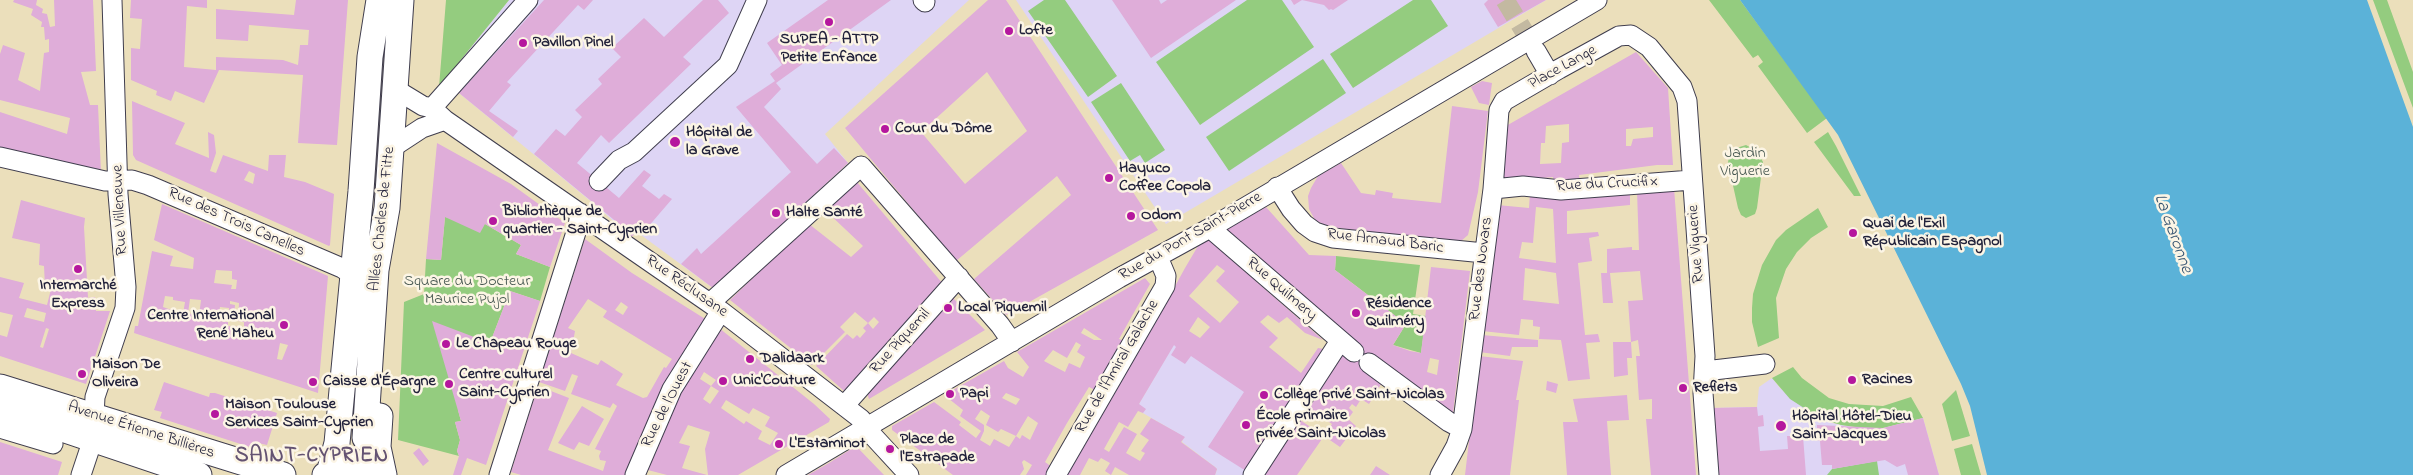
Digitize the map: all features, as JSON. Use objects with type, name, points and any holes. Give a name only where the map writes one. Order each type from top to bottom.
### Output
[{"type":"main road","points":[[327,474],[337,443],[352,275],[362,191],[370,57],[379,0]]},
{"type":"main road","name":"Allées Charles de Fitte","points":[[384,0],[383,49],[360,438],[376,270],[387,208],[401,0]]},
{"type":"main road","points":[[384,475],[378,447],[390,266],[387,208]]},
{"type":"main road","name":"Avenue Étienne Billières","points":[[0,387],[199,475]]},
{"type":"main road","name":"Avenue Étienne Billières","points":[[0,408],[94,427],[283,475]]},
{"type":"main road","points":[[327,474],[338,468],[357,466],[378,475]]},
{"type":"street","name":"Rue Villeneuve","points":[[81,475],[94,427],[95,398],[125,308],[118,180],[112,0]]},
{"type":"street","points":[[390,149],[422,128],[439,114],[528,0]]},
{"type":"street","points":[[599,181],[618,160],[634,152],[728,65],[757,0]]},
{"type":"street","name":"Rue du Pont Saint-Pierre","points":[[786,475],[1597,0]]},
{"type":"street","name":"Place Lange","points":[[1499,110],[1504,101],[1555,72],[1619,36],[1631,35]]},
{"type":"street","name":"Rue Viguerie","points":[[1631,35],[1648,46],[1682,87],[1687,101],[1705,371],[1703,394],[1709,475]]},
{"type":"street","points":[[1540,48],[1555,72]]},
{"type":"street","name":"Rue Réclusane","points":[[395,89],[439,114],[715,307],[861,419],[909,475]]},
{"type":"street","name":"Rue des Novars","points":[[1440,475],[1456,446],[1462,428],[1493,189],[1499,110]]},
{"type":"street","name":"Rue des Trois Canelles","points":[[0,157],[105,181],[132,180],[148,185],[352,275]]},
{"type":"street","name":"Rue de l'Ouest","points":[[635,475],[672,389],[715,307],[860,166],[959,278]]},
{"type":"street","name":"Rue du Crucifix","points":[[1493,189],[1523,186],[1561,190],[1692,180]]},
{"type":"street","name":"Rue Arnaud Baric","points":[[1278,187],[1291,209],[1304,224],[1315,232],[1333,238],[1484,252]]},
{"type":"street","points":[[500,475],[578,226],[580,213]]},
{"type":"street","name":"Rue Quilmery","points":[[1210,228],[1354,352],[1449,422],[1462,428]]},
{"type":"street","name":"Rue de l'Amiral Galache","points":[[1056,475],[1165,286],[1166,276],[1158,257]]},
{"type":"street","points":[[959,278],[1012,342]]},
{"type":"street","name":"Rue Piquemil","points":[[844,406],[959,278]]},
{"type":"street","points":[[1253,475],[1354,352]]},
{"type":"street","points":[[1705,371],[1765,364]]},
{"type":"street","points":[[0,428],[53,444]]},
{"type":"shaded area","name":"Hôpital de la Grave","points":[[509,0],[969,0],[825,134],[848,163],[713,288],[637,232],[631,237],[599,208],[459,93],[439,87]]},
{"type":"shaded area","points":[[1016,0],[1546,0],[1166,224]]},
{"type":"shaded area","points":[[1178,337],[1298,391],[1244,475],[1215,475],[1217,469],[1182,442],[1184,437],[1136,409]]},
{"type":"shaded area","name":"Hôpital Hôtel-Dieu Saint-Jacques","points":[[1772,378],[1780,388],[1821,419],[1832,423],[1858,428],[1883,428],[1923,418],[1939,475],[1717,475],[1712,408],[1757,407],[1759,387]]},
{"type":"green space","points":[[446,0],[509,0],[439,87]]},
{"type":"green space","points":[[1044,0],[1065,0],[1117,76],[1088,97],[1028,11]]},
{"type":"green space","points":[[1247,0],[1282,0],[1314,47],[1200,125],[1156,62]]},
{"type":"green space","points":[[1413,0],[1431,0],[1448,26],[1353,88],[1330,54]]},
{"type":"green space","points":[[1709,0],[1740,0],[1827,118],[1807,133],[1758,66],[1763,62],[1758,55],[1753,58]]},
{"type":"green space","points":[[2373,0],[2387,0],[2413,72],[2413,108]]},
{"type":"green space","points":[[1323,59],[1346,93],[1229,171],[1206,137]]},
{"type":"green space","points":[[1121,83],[1165,150],[1145,163],[1140,155],[1130,161],[1091,102]]},
{"type":"green space","points":[[1828,132],[1861,196],[1854,196],[1814,142]]},
{"type":"green space","name":"Jardin Viguerie","points":[[1746,145],[1757,151],[1763,162],[1757,208],[1755,214],[1746,218],[1741,215],[1738,208],[1728,163],[1729,155],[1733,149]]},
{"type":"green space","points":[[1818,208],[1828,227],[1811,238],[1797,252],[1786,269],[1776,298],[1779,338],[1758,347],[1752,322],[1752,308],[1753,294],[1762,265],[1776,240],[1786,230]]},
{"type":"green space","name":"Square du Docteur Maurice Pujol","points":[[445,217],[485,224],[521,245],[516,254],[550,267],[540,301],[510,291],[490,343],[458,410],[461,421],[455,422],[460,440],[457,451],[459,456],[398,440],[404,302],[424,294],[426,259],[441,260]]},
{"type":"green space","points":[[1336,256],[1420,265],[1413,314],[1426,316],[1421,353],[1393,345],[1406,324],[1335,270]]},
{"type":"green space","points":[[1793,367],[1802,378],[1829,398],[1849,404],[1883,406],[1911,397],[1923,418],[1883,428],[1869,429],[1841,425],[1821,419],[1790,399],[1772,378]]},
{"type":"green space","points":[[1956,390],[1970,436],[1952,441],[1942,404]]},
{"type":"green space","points":[[1972,444],[1981,475],[1961,475],[1954,449]]},
{"type":"green space","points":[[1877,461],[1879,475],[1827,475],[1832,469]]},
{"type":"water","name":"La Garonne","points":[[1740,0],[2367,0],[2413,127],[2413,475],[1987,475],[1970,406],[1961,384],[1838,135]]},
{"type":"building","points":[[14,0],[37,0],[36,5],[43,9],[42,13],[47,14],[50,27],[55,26],[54,0],[93,0],[96,71],[81,72],[90,105],[98,105],[101,173],[0,152],[0,112],[67,134],[70,118],[0,100],[0,54],[3,45],[25,53],[18,80],[40,91],[44,53],[49,52],[49,39],[45,40],[44,27],[41,27],[42,22],[31,15],[33,9],[13,2]]},
{"type":"building","points":[[131,0],[207,0],[207,8],[187,6],[184,67],[216,70],[216,57],[283,60],[298,65],[300,45],[308,45],[309,30],[249,25],[248,41],[216,39],[216,9],[294,15],[296,0],[348,0],[337,145],[298,143],[303,75],[219,70],[204,103],[175,91],[171,101],[156,95],[157,91],[131,80],[131,48],[140,49],[142,19],[130,18]]},
{"type":"building","name":"Pavillon Pinel","points":[[544,0],[593,0],[584,10],[578,5],[507,82],[511,85],[489,111],[518,131],[513,137],[459,93]]},
{"type":"building","points":[[703,0],[718,0],[729,13],[683,57],[691,64],[609,143],[601,135],[577,163],[619,198],[644,170],[651,175],[642,186],[659,199],[664,194],[672,199],[641,235],[637,232],[631,237],[613,219],[534,154],[556,129],[565,136],[582,117],[575,110],[602,84],[598,79],[621,57],[612,48],[644,18],[664,37]]},
{"type":"building","points":[[828,0],[891,0],[776,83],[781,89],[764,107],[817,164],[834,148],[848,163],[713,288],[681,264],[697,248],[701,254],[791,172],[736,107],[775,81],[770,74],[782,65],[767,43]]},
{"type":"building","name":"Cour du Dôme","points":[[988,0],[1006,0],[1158,230],[1006,315],[974,279],[1071,195],[1057,176],[956,261],[845,128]],"holes":[[[987,72],[1027,131],[965,184],[921,132]]]},
{"type":"building","points":[[1112,0],[1159,0],[1161,4],[1167,0],[1236,0],[1151,58]]},
{"type":"building","points":[[1291,0],[1302,0],[1294,5]]},
{"type":"building","points":[[1302,0],[1348,0],[1333,10],[1329,10],[1324,5]]},
{"type":"building","points":[[1488,0],[1546,0],[1498,27],[1484,4]]},
{"type":"building","points":[[1636,52],[1668,88],[1673,165],[1657,165],[1579,175],[1580,182],[1554,183],[1553,177],[1502,182],[1506,126]],"holes":[[[1569,124],[1569,142],[1562,143],[1561,163],[1540,164],[1541,143],[1545,143],[1546,126]],[[1653,127],[1653,137],[1633,139],[1631,146],[1626,146],[1626,129]]]},
{"type":"building","points":[[1482,81],[1492,83],[1489,105],[1479,103],[1471,87]]},
{"type":"building","points":[[132,101],[185,123],[175,144],[209,158],[208,132],[214,135],[216,153],[210,171],[216,173],[223,155],[268,171],[269,155],[286,155],[284,177],[305,182],[334,194],[330,245],[136,160],[133,155]],"holes":[[[249,171],[255,174],[253,184],[244,180]]]},
{"type":"building","points":[[1452,106],[1488,111],[1478,192],[1468,235],[1461,241],[1452,242],[1329,227],[1315,220],[1309,209],[1308,196],[1311,188],[1318,176],[1341,163],[1361,193],[1375,195],[1376,190],[1393,193],[1392,198],[1441,203]]},
{"type":"building","points":[[437,143],[511,184],[565,223],[550,267],[516,254],[521,245],[485,224],[480,233],[445,217],[441,260],[426,259]]},
{"type":"building","points":[[856,181],[943,284],[847,390],[844,391],[816,366],[847,334],[853,339],[857,335],[860,338],[866,331],[863,328],[868,323],[855,312],[840,327],[845,332],[812,365],[730,300],[809,224],[851,257],[863,246],[826,211]],"holes":[[[874,317],[879,322],[873,329],[868,323]]]},
{"type":"building","points":[[1674,188],[1696,475],[1651,475],[1646,419],[1652,419],[1652,399],[1639,400],[1636,356],[1640,356],[1638,340],[1631,342],[1628,301],[1643,300],[1640,271],[1610,273],[1613,303],[1603,303],[1601,273],[1607,273],[1607,249],[1632,247],[1632,250],[1639,250],[1637,191]]},
{"type":"building","points":[[1630,192],[1630,205],[1567,211],[1567,234],[1598,232],[1599,236],[1589,238],[1592,261],[1578,263],[1585,335],[1598,334],[1600,342],[1586,343],[1590,379],[1568,381],[1561,340],[1539,339],[1540,327],[1533,326],[1533,320],[1521,319],[1519,335],[1482,331],[1497,205],[1529,208],[1530,193]],"holes":[[[1536,207],[1553,209],[1556,263],[1519,258],[1522,242],[1533,243]],[[1525,268],[1556,273],[1559,304],[1523,300]]]},
{"type":"building","points":[[21,200],[85,218],[88,298],[95,297],[96,311],[110,311],[86,384],[0,356],[0,335],[7,337],[13,315],[0,312],[0,277],[24,283],[19,298],[47,305],[51,289],[45,287],[44,266],[39,265],[40,244],[12,238]],"holes":[[[27,308],[46,313],[44,322],[24,317]],[[46,328],[49,329],[43,348],[40,347]]]},
{"type":"building","points":[[162,204],[328,276],[318,393],[134,333],[135,326],[138,326],[152,251],[173,256],[170,266],[193,269],[194,258],[154,240]],"holes":[[[216,270],[232,271],[232,279],[237,280],[236,289],[231,289],[232,285],[214,283]],[[165,296],[173,297],[173,300],[185,302],[183,314],[163,307]],[[190,299],[201,300],[199,316],[188,313]],[[230,301],[239,303],[238,321],[244,322],[244,327],[228,326],[228,322],[218,321],[220,307],[229,308],[229,316],[234,316],[235,305],[230,304]],[[280,343],[288,345],[282,360],[277,359]]]},
{"type":"building","points":[[1266,207],[1309,255],[1336,256],[1335,270],[1406,324],[1393,345],[1421,353],[1431,267],[1470,271],[1453,413],[1450,414],[1383,381],[1369,404],[1361,399],[1356,407],[1352,404],[1349,408],[1353,412],[1348,419],[1356,426],[1340,447],[1324,436],[1332,424],[1307,407],[1342,354],[1349,359],[1359,344],[1304,301],[1226,234],[1227,229]],"holes":[[[1430,358],[1439,360],[1437,375],[1427,372]]]},
{"type":"building","points":[[585,239],[632,273],[710,322],[657,406],[637,446],[628,475],[521,475],[511,472],[538,386],[569,398],[548,450],[603,471],[606,461],[600,460],[601,451],[595,449],[617,406],[613,403],[610,408],[571,394],[578,376],[572,374],[565,391],[539,382]],"holes":[[[588,299],[607,311],[603,317],[672,359],[666,368],[664,367],[647,397],[643,398],[616,385],[623,374],[601,360],[598,365],[571,353],[575,331],[568,328]],[[621,302],[628,307],[623,315],[615,310]]]},
{"type":"building","points":[[1209,240],[1323,340],[1305,333],[1287,317],[1279,323],[1268,315],[1260,322],[1278,338],[1269,347],[1301,373],[1318,348],[1324,349],[1246,471],[1208,447],[1244,392],[1191,356],[1185,364],[1171,355],[1176,347],[1174,345],[1139,404],[1146,409],[1143,413],[1138,411],[1128,427],[1119,422],[1104,449],[1109,452],[1124,427],[1137,434],[1126,453],[1140,461],[1145,453],[1141,451],[1149,440],[1140,434],[1151,418],[1185,437],[1181,442],[1215,467],[1217,469],[1215,475],[1129,475],[1115,467],[1111,475],[1105,471],[1110,463],[1101,458],[1098,462],[1089,458],[1080,475],[1064,475],[1156,321],[1198,246]],"holes":[[[1217,265],[1225,271],[1216,281],[1239,302],[1220,323],[1189,296]],[[1198,317],[1210,327],[1200,338],[1189,331]]]},
{"type":"building","points":[[1145,278],[1150,284],[1119,339],[1125,341],[1095,390],[1089,387],[1045,462],[1052,467],[1047,475],[1026,475],[1032,465],[1024,460],[1022,462],[1024,469],[1020,475],[953,475],[892,430],[892,426],[934,402],[961,422],[959,425],[976,438],[981,431],[960,416],[963,410],[944,395],[1004,361],[1008,368],[1023,377],[1029,367],[1017,352]],"holes":[[[1084,328],[1102,340],[1094,340],[1081,333]],[[1076,342],[1081,345],[1077,352],[1085,357],[1080,368],[1069,363],[1065,372],[1044,361],[1053,350],[1067,358]],[[1006,393],[1020,399],[1016,405],[1002,398]],[[981,410],[990,416],[986,425],[998,432],[1001,429],[1016,436],[1009,447],[994,439],[990,446],[980,440],[984,431],[984,425],[975,419]],[[1028,416],[1038,423],[1030,440],[1022,435],[1020,439],[1016,436]]]},
{"type":"building","points":[[510,291],[540,301],[486,465],[467,458],[461,475],[453,475],[459,456],[457,451],[460,440],[455,422],[461,421],[432,321],[490,343]]},
{"type":"building","points":[[953,298],[985,330],[869,399],[867,393]]},
{"type":"building","points":[[719,328],[830,419],[829,422],[738,475],[708,475],[705,449],[710,432],[688,425],[679,443],[690,446],[682,468],[707,475],[667,475],[644,469],[664,418]],"holes":[[[704,372],[716,380],[711,386],[700,379]],[[711,386],[719,391],[710,404],[703,399]],[[726,400],[749,414],[753,408],[770,417],[765,426],[778,433],[770,445],[758,439],[762,431],[746,421],[744,424],[721,408]]]},
{"type":"building","points":[[1482,335],[1538,340],[1538,347],[1512,347],[1510,356],[1479,352]]},
{"type":"building","points":[[1613,342],[1631,342],[1632,358],[1627,358],[1628,375],[1614,377]]},
{"type":"building","points":[[1479,356],[1523,361],[1516,400],[1519,400],[1510,475],[1465,475]]},
{"type":"building","points":[[1547,381],[1558,384],[1556,393],[1546,390]]},
{"type":"building","name":"Maison Toulouse Services Saint-Cyprien","points":[[164,382],[209,397],[210,393],[215,393],[277,413],[267,445],[258,443],[256,449],[160,418],[162,412],[154,410]]},
{"type":"building","points":[[1627,395],[1629,420],[1607,421],[1611,475],[1567,475],[1563,422],[1578,422],[1573,399]]},
{"type":"building","points":[[582,406],[604,419],[589,446],[579,442],[574,450],[558,443]]},
{"type":"building","points":[[1757,407],[1758,416],[1763,415],[1764,426],[1758,427],[1760,451],[1788,449],[1787,436],[1803,436],[1806,475],[1717,475],[1712,408]]},
{"type":"building","points":[[1923,418],[1939,475],[1908,475],[1905,464],[1897,467],[1885,460],[1832,469],[1832,465],[1822,465],[1820,441],[1817,440],[1817,425],[1883,428]]},
{"type":"building","points":[[1300,420],[1324,436],[1297,475],[1262,475]]},
{"type":"building","points":[[0,442],[62,462],[58,475],[0,475]]},
{"type":"building","points":[[856,446],[884,475],[808,475],[829,463]]},
{"type":"building","points":[[419,448],[429,461],[423,466],[413,453]]},
{"type":"building","points":[[1376,466],[1390,475],[1370,475]]},
{"type":"tunnel","points":[[1505,0],[1536,51]]},
{"type":"tunnel","points":[[352,475],[355,438]]},
{"type":"place","name":"SUPEA - ATTP Petite Enfance","points":[[829,22]]},
{"type":"place","name":"Lofte","points":[[1009,31]]},
{"type":"place","name":"Pavillon Pinel","points":[[523,43]]},
{"type":"place","name":"Cour du Dôme","points":[[885,129]]},
{"type":"place","name":"Hôpital de la Grave","points":[[675,142]]},
{"type":"place","name":"Hayuco Coffee Copola","points":[[1109,178]]},
{"type":"place","name":"Halte Santé","points":[[776,213]]},
{"type":"place","name":"Odom","points":[[1131,216]]},
{"type":"place","name":"Bibliothèque de quartier - Saint-Cyprien","points":[[493,221]]},
{"type":"place","name":"Quai de l'Exil Républicain Espagnol","points":[[1853,233]]},
{"type":"place","name":"Intermarché Express","points":[[78,269]]},
{"type":"place","name":"Local Piquemil","points":[[948,308]]},
{"type":"place","name":"Résidence Quilméry","points":[[1356,313]]},
{"type":"place","name":"Centre International René Maheu","points":[[284,325]]},
{"type":"place","name":"Le Chapeau Rouge","points":[[446,344]]},
{"type":"place","name":"Dalidaark","points":[[750,359]]},
{"type":"place","name":"Maison De Oliveira","points":[[82,374]]},
{"type":"place","name":"Racines","points":[[1852,380]]},
{"type":"place","name":"Unic'Couture","points":[[723,381]]},
{"type":"place","name":"Caisse d'Épargne","points":[[313,382]]},
{"type":"place","name":"Centre culturel Saint-Cyprien","points":[[449,384]]},
{"type":"place","name":"Reflets","points":[[1683,388]]},
{"type":"place","name":"Papi","points":[[950,394]]},
{"type":"place","name":"Collège privé Saint-Nicolas","points":[[1264,395]]},
{"type":"place","name":"Maison Toulouse Services Saint-Cyprien","points":[[215,414]]},
{"type":"place","name":"École primaire privée Saint-Nicolas","points":[[1246,425]]},
{"type":"place","name":"Hôpital Hôtel-Dieu Saint-Jacques","points":[[1781,426]]},
{"type":"place","name":"L'Estaminot","points":[[779,444]]},
{"type":"place","name":"Place de l'Estrapade","points":[[890,449]]},
{"type":"district","name":"SAINT-CYPRIEN","points":[[312,458]]}]
